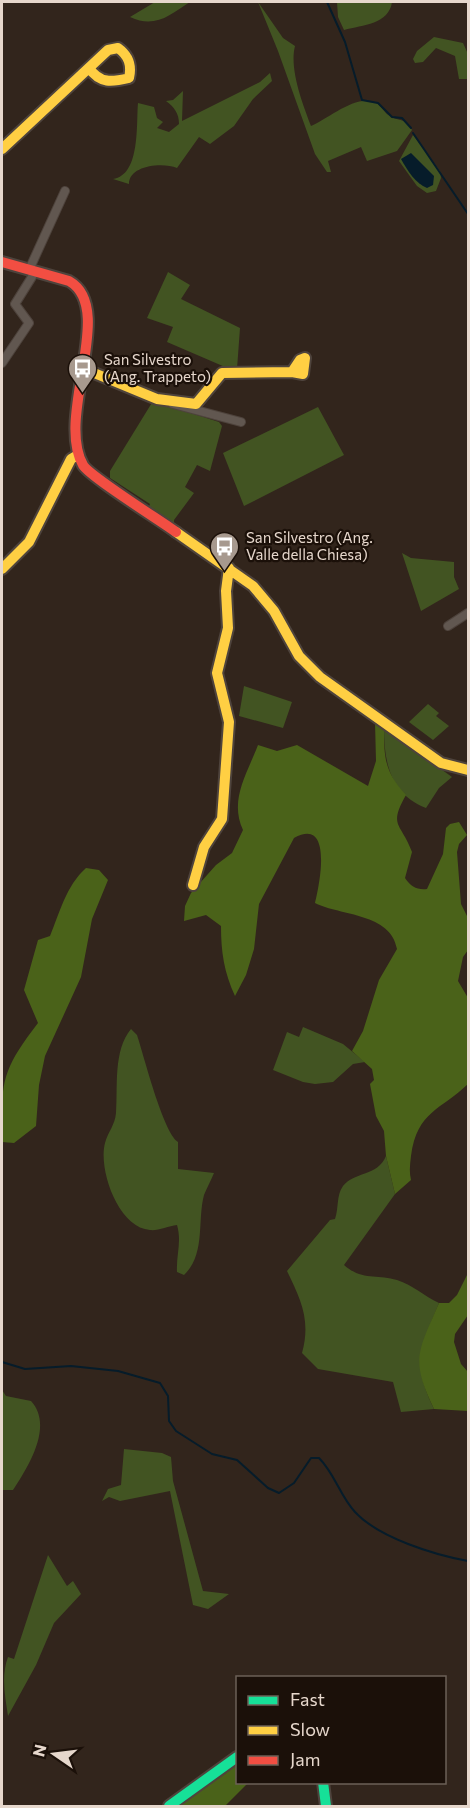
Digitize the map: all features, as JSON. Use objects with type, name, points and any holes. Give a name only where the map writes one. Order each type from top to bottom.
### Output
[{"type":"street","points":[[2,149],[89,68]]},
{"type":"street","points":[[2,363],[29,323],[15,304],[32,271],[65,191]]},
{"type":"street","points":[[2,262],[72,283],[86,298],[88,315],[73,419],[73,440],[76,456],[94,476],[229,568],[261,594],[274,611],[294,649],[320,678],[441,763],[468,770]]},
{"type":"street","points":[[82,368],[157,399],[201,414],[241,422]]},
{"type":"street","points":[[157,399],[196,404],[202,400],[214,378],[222,373],[292,372]]},
{"type":"street","points":[[2,569],[29,542],[71,459],[76,456]]},
{"type":"street","points":[[193,885],[204,847],[222,819],[229,722],[217,673],[228,628],[226,591],[229,568]]},
{"type":"street","points":[[448,626],[468,613]]},
{"type":"street","points":[[169,1806],[178,1797],[236,1758]]},
{"type":"street","points":[[323,1784],[326,1806]]},
{"type":"green space","points":[[155,2],[190,2],[169,16],[155,21],[147,22],[130,17]]},
{"type":"green space","points":[[258,2],[283,38],[295,46],[295,76],[311,126],[360,101],[376,103],[388,115],[407,123],[412,130],[397,151],[367,161],[361,147],[328,161],[331,172],[327,172],[315,154]]},
{"type":"green space","points":[[337,2],[392,2],[390,9],[381,19],[344,30],[338,17]]},
{"type":"green space","points":[[434,37],[463,43],[468,54],[468,79],[459,79],[455,56],[436,48],[423,62],[415,63],[413,59],[417,51]]},
{"type":"green space","points":[[270,73],[272,81],[253,99],[234,126],[210,144],[199,137],[177,168],[156,165],[140,169],[130,178],[129,184],[113,179],[122,175],[133,158],[137,134],[138,103],[154,107],[157,118],[163,122],[157,128],[169,132],[179,124],[179,120],[166,101],[173,100],[183,91],[182,121],[260,82]]},
{"type":"green space","points":[[413,135],[440,171],[441,178],[436,191],[427,193],[417,186],[399,161]]},
{"type":"green space","points":[[168,272],[190,285],[181,299],[240,328],[237,369],[232,370],[167,342],[173,327],[147,318]]},
{"type":"green space","points":[[153,401],[219,422],[222,426],[210,471],[197,465],[185,487],[194,493],[174,520],[174,528],[148,509],[150,504],[110,478],[110,471]]},
{"type":"green space","points":[[318,407],[344,455],[244,506],[223,453]]},
{"type":"green space","points":[[402,553],[411,558],[454,562],[454,577],[459,589],[421,611]]},
{"type":"green space","points":[[244,686],[292,702],[283,728],[239,716]]},
{"type":"green space","points":[[428,704],[439,713],[436,716],[449,726],[433,740],[409,722]]},
{"type":"green space","points":[[375,722],[384,728],[387,764],[394,779],[406,795],[397,819],[412,852],[405,878],[407,881],[414,887],[427,889],[443,854],[446,828],[450,824],[459,822],[467,835],[459,844],[457,852],[461,904],[468,918],[468,950],[463,957],[458,981],[468,998],[468,1084],[432,1113],[419,1129],[411,1156],[411,1180],[395,1194],[386,1156],[384,1131],[376,1116],[370,1084],[374,1080],[372,1069],[352,1051],[363,1031],[379,980],[397,949],[393,937],[385,928],[364,917],[315,903],[321,856],[315,837],[307,834],[294,838],[259,904],[254,949],[246,975],[235,996],[224,962],[221,926],[206,915],[184,921],[185,906],[191,893],[216,865],[232,853],[243,830],[239,819],[239,798],[241,787],[258,745],[277,751],[297,745],[368,786],[376,761]]},
{"type":"green space","points":[[384,728],[452,777],[439,788],[426,808],[414,802],[397,786],[388,765]]},
{"type":"green space","points":[[86,868],[99,870],[108,880],[92,919],[81,977],[45,1056],[39,1085],[36,1126],[14,1143],[2,1142],[2,1105],[6,1078],[17,1053],[38,1023],[24,990],[38,940],[50,936],[68,891]]},
{"type":"green space","points":[[303,1027],[343,1044],[365,1062],[353,1064],[333,1082],[315,1084],[303,1082],[273,1070],[287,1032],[299,1037]]},
{"type":"green space","points":[[131,1029],[137,1035],[154,1093],[166,1124],[178,1142],[178,1169],[214,1173],[204,1195],[198,1247],[191,1267],[184,1275],[177,1272],[179,1237],[177,1225],[156,1230],[139,1227],[128,1219],[120,1208],[108,1181],[105,1167],[105,1143],[116,1113],[121,1048]]},
{"type":"green space","points":[[386,1156],[395,1194],[344,1265],[363,1275],[403,1282],[439,1303],[424,1344],[421,1368],[427,1394],[434,1409],[401,1412],[393,1382],[318,1369],[302,1353],[305,1341],[305,1320],[300,1301],[287,1271],[330,1220],[335,1219],[339,1194],[343,1186],[348,1181],[372,1171],[382,1163]]},
{"type":"green space","points":[[468,1273],[468,1315],[455,1334],[454,1342],[461,1364],[468,1372],[468,1411],[434,1409],[426,1392],[419,1366],[422,1345],[439,1303],[449,1303],[457,1295]]},
{"type":"green space","points":[[2,1390],[6,1396],[31,1401],[40,1422],[36,1446],[13,1490],[2,1490]]},
{"type":"green space","points":[[124,1449],[162,1453],[171,1457],[173,1481],[203,1591],[229,1594],[208,1609],[193,1605],[170,1491],[120,1501],[109,1497],[102,1501],[108,1489],[121,1485]]},
{"type":"green space","points":[[48,1555],[67,1586],[73,1581],[81,1594],[54,1623],[36,1665],[8,1716],[4,1686],[6,1664],[8,1657],[14,1659]]},
{"type":"green space","points":[[236,1763],[236,1784],[247,1784],[225,1806],[175,1806],[195,1789]]},
{"type":"water","points":[[411,153],[434,176],[433,185],[427,188],[423,186],[409,172],[401,159]]},
{"type":"waterway","points":[[327,2],[345,42],[362,100],[378,103],[392,117],[402,118],[411,128]]},
{"type":"waterway","points":[[413,133],[468,214]]},
{"type":"waterway","points":[[2,1362],[25,1369],[71,1366],[118,1371],[160,1383],[168,1396],[169,1421],[176,1431],[212,1454],[237,1460],[268,1488],[279,1493],[294,1483],[311,1458],[319,1458],[350,1506],[378,1530],[408,1544],[468,1561]]},
{"type":"traffic: fast","points":[[169,1806],[236,1758]]},
{"type":"traffic: fast","points":[[323,1784],[326,1806]]},
{"type":"traffic: slow","points":[[2,149],[108,50],[118,48],[125,54],[130,65],[129,78],[102,79],[89,68]]},
{"type":"traffic: slow","points":[[82,368],[157,399],[196,404],[222,373],[292,372],[300,360],[305,358],[303,374],[292,372]]},
{"type":"traffic: slow","points":[[2,569],[29,542],[71,459],[76,456]]},
{"type":"traffic: slow","points":[[176,532],[253,586],[274,611],[299,656],[320,677],[441,763],[468,770]]},
{"type":"traffic: slow","points":[[193,885],[204,847],[222,819],[229,722],[217,673],[228,628],[226,591],[229,568]]},
{"type":"traffic: jam","points":[[2,262],[69,281],[82,295],[88,314],[76,419],[76,444],[83,465],[111,488],[176,532]]},
{"type":"place","name":"San Silvestro (Ang. Trappeto)","points":[[83,394]]},
{"type":"place","name":"San Silvestro (Ang. Valle della Chiesa)","points":[[225,572]]}]
